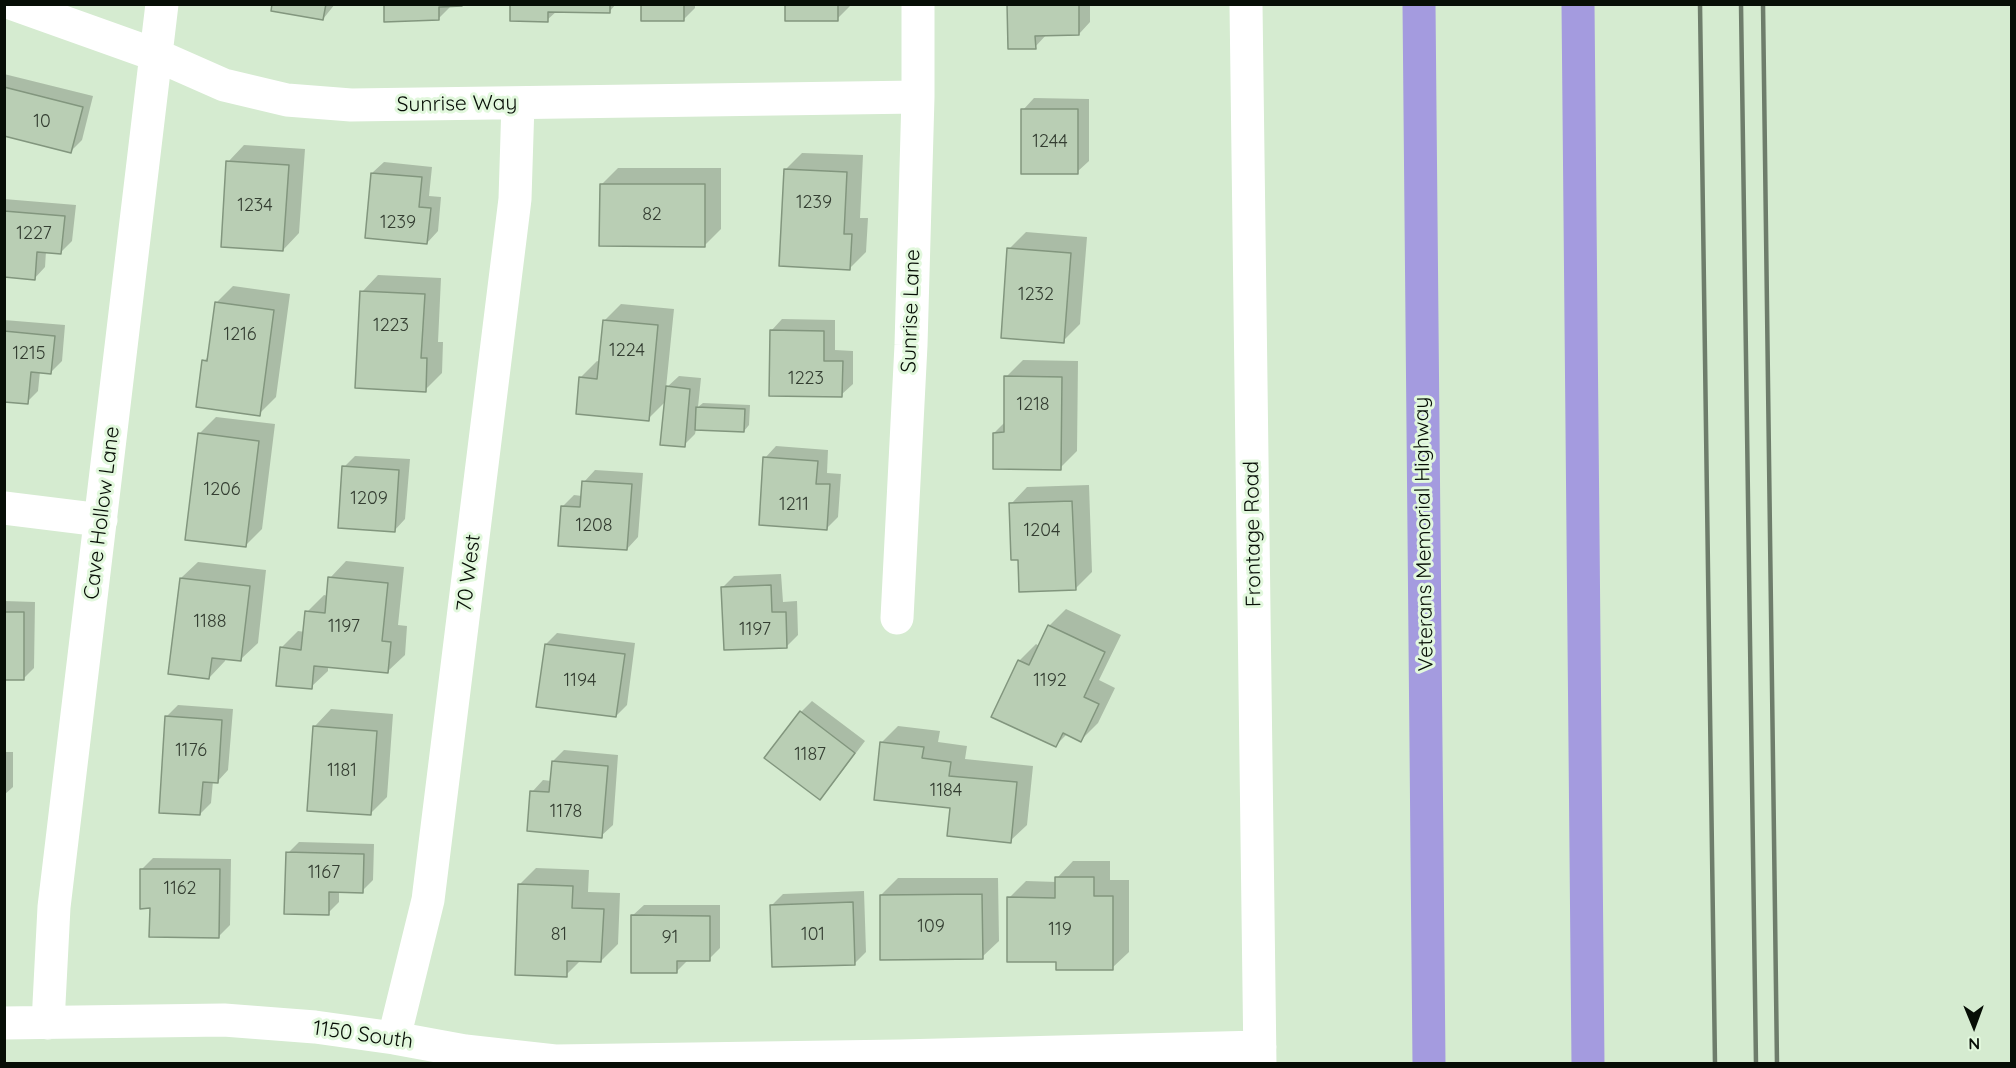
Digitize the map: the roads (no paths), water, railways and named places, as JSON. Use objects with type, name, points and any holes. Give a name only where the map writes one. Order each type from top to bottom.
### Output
[{"type":"highway","name":"Veterans Memorial Highway","points":[[1419,4],[1429,1064]]},
{"type":"highway","points":[[1578,4],[1588,1064]]},
{"type":"street","name":"Sunrise Way","points":[[13,4],[156,55],[224,85],[287,100],[351,105],[918,97]]},
{"type":"street","name":"Cave Hollow Lane","points":[[48,1023],[54,907],[162,4]]},
{"type":"street","name":"Sunrise Lane","points":[[897,618],[911,345],[918,97],[918,4]]},
{"type":"street","name":"Frontage Road","points":[[1246,4],[1260,1055]]},
{"type":"street","name":"70 West","points":[[394,1038],[428,900],[515,199],[518,103]]},
{"type":"street","points":[[4,507],[101,520]]},
{"type":"street","name":"1150 South","points":[[4,1023],[224,1020],[315,1027],[394,1038],[465,1052],[555,1061],[900,1060],[1260,1055]]},
{"type":"railway","points":[[1700,4],[1715,1064]]},
{"type":"railway","points":[[1741,4],[1756,1064]]},
{"type":"railway","points":[[1763,4],[1777,1064]]}]
